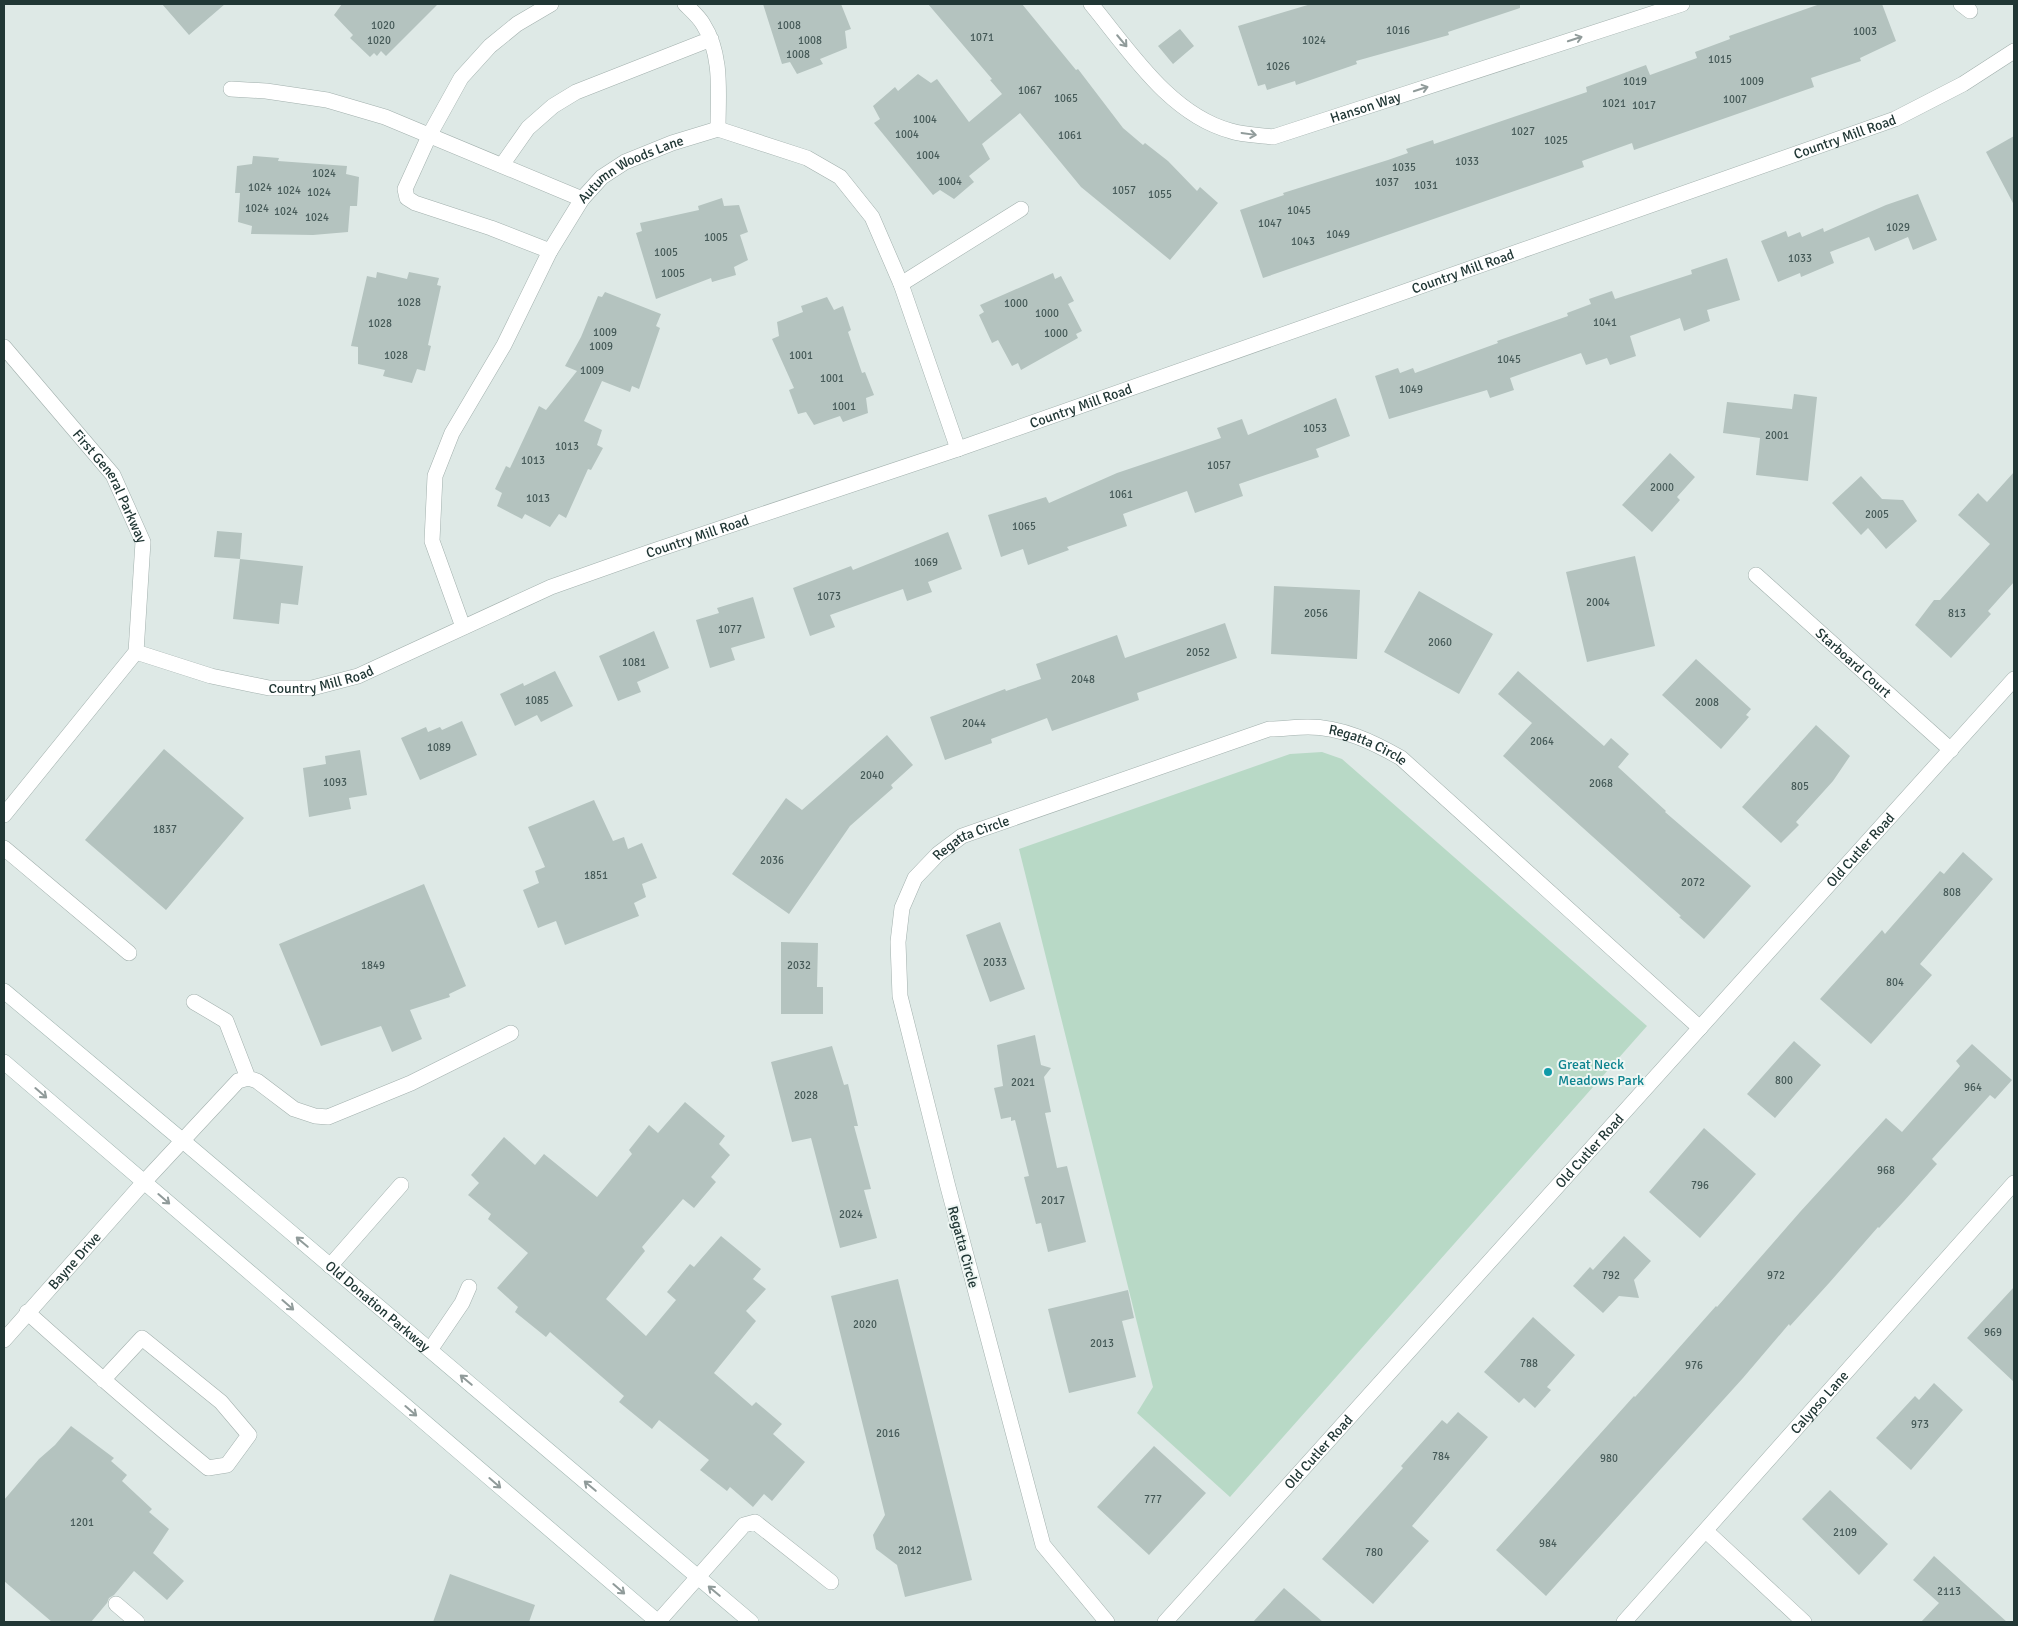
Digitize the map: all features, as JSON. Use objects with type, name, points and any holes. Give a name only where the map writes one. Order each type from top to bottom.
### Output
[{"type":"street","points":[[550,251],[492,228],[415,203],[407,198],[405,189],[430,134],[461,78],[490,46],[517,24],[551,4]]},
{"type":"street","points":[[685,4],[703,23],[711,39],[717,60],[718,129],[807,158],[840,177],[872,217],[901,284],[958,449]]},
{"type":"street","name":"Hanson Way","points":[[1091,4],[1166,94],[1196,117],[1230,132],[1273,137],[1682,4]]},
{"type":"street","points":[[502,165],[528,128],[553,106],[576,92],[711,39]]},
{"type":"street","name":"Country Mill Road","points":[[136,652],[211,676],[269,688],[312,688],[358,676],[560,584],[958,449],[1895,120],[1963,84],[2014,52]]},
{"type":"street","points":[[230,89],[327,100],[385,117],[430,134],[582,199]]},
{"type":"street","name":"Autumn Woods Lane","points":[[463,627],[432,540],[436,476],[452,433],[504,345],[550,251],[582,199],[602,177],[625,162],[672,143],[718,129]]},
{"type":"street","points":[[901,284],[1021,209]]},
{"type":"street","name":"First General Parkway","points":[[4,347],[113,475],[143,542],[136,652]]},
{"type":"street","name":"Starboard Court","points":[[1756,574],[1952,750]]},
{"type":"street","points":[[4,815],[136,652]]},
{"type":"street","name":"Old Cutler Road","points":[[1165,1622],[2014,679]]},
{"type":"street","name":"Regatta Circle","points":[[1107,1622],[1043,1545],[948,1187],[900,996],[898,942],[902,908],[915,878],[938,854],[962,836],[1269,729],[1309,727],[1338,731],[1372,742],[1401,758],[1700,1028]]},
{"type":"street","points":[[4,848],[129,953]]},
{"type":"street","name":"Old Donation Parkway","points":[[4,992],[183,1141],[751,1622]]},
{"type":"street","points":[[194,1002],[226,1021],[248,1078],[256,1081],[294,1109],[315,1116],[328,1117],[411,1082],[511,1032]]},
{"type":"street","points":[[4,1062],[658,1622],[744,1525],[755,1522],[831,1582]]},
{"type":"street","name":"Bayne Drive","points":[[4,1340],[144,1182],[238,1081],[248,1078]]},
{"type":"street","name":"Calypso Lane","points":[[1624,1622],[2014,1183]]},
{"type":"street","points":[[330,1266],[400,1185]]},
{"type":"street","points":[[430,1350],[462,1303],[469,1287]]},
{"type":"street","points":[[27,1312],[103,1380],[208,1468],[227,1465],[249,1435],[221,1402],[142,1338],[103,1380]]},
{"type":"street","points":[[1706,1531],[1804,1622]]},
{"type":"street","points":[[116,1604],[138,1622]]},
{"type":"green space","points":[[1322,752],[1342,759],[1647,1026],[1230,1497],[1137,1413],[1153,1387],[1019,849],[1290,754]]},
{"type":"building","points":[[162,4],[225,4],[189,35]]},
{"type":"building","points":[[342,4],[438,4],[386,56],[381,51],[377,56],[374,53],[370,57],[350,38],[353,35],[334,15]]},
{"type":"building","points":[[763,4],[841,4],[851,29],[845,31],[847,48],[820,59],[823,64],[797,74],[790,62],[782,64]]},
{"type":"building","points":[[928,4],[1022,4],[1076,70],[1078,69],[1123,128],[1143,145],[1145,143],[1168,161],[1197,191],[1200,187],[1218,203],[1170,260],[1081,187],[1020,113],[982,144],[990,159],[969,176],[974,182],[954,199],[940,190],[933,195],[874,123],[880,119],[873,106],[895,87],[898,91],[918,74],[931,83],[937,79],[969,122],[1002,94],[990,80],[992,79]]},
{"type":"building","points":[[1311,4],[1520,4],[1520,8],[1448,32],[1449,35],[1356,61],[1357,64],[1296,85],[1295,81],[1267,90],[1265,84],[1258,86],[1238,26]]},
{"type":"building","points":[[1820,4],[1882,4],[1896,41],[1860,58],[1861,61],[1811,78],[1814,87],[1634,150],[1632,143],[1582,161],[1584,167],[1263,278],[1240,210],[1284,195],[1283,193],[1408,153],[1406,149],[1433,140],[1434,144],[1587,92],[1586,87],[1646,65],[1650,75],[1697,58],[1695,52],[1730,39],[1729,36]]},
{"type":"building","points":[[1180,29],[1194,46],[1173,64],[1158,46]]},
{"type":"building","points":[[2014,136],[2014,205],[1986,152]]},
{"type":"building","points":[[253,156],[279,158],[278,161],[347,166],[346,174],[359,177],[357,206],[350,206],[348,232],[313,235],[251,234],[252,226],[238,222],[240,193],[235,193],[237,166],[252,164]]},
{"type":"building","points":[[1918,194],[1937,240],[1913,250],[1908,237],[1875,251],[1869,237],[1830,252],[1834,263],[1801,277],[1800,273],[1778,282],[1761,241],[1786,231],[1788,237],[1800,232],[1802,237],[1823,228],[1824,232],[1886,205]]},
{"type":"building","points":[[722,198],[724,206],[739,205],[748,232],[740,235],[748,260],[734,267],[736,275],[712,282],[711,278],[656,299],[636,233],[642,231],[640,223],[699,210],[698,206]]},
{"type":"building","points":[[1727,258],[1740,300],[1707,310],[1710,321],[1684,331],[1680,318],[1630,336],[1636,356],[1610,365],[1607,358],[1586,365],[1581,353],[1510,378],[1514,390],[1490,398],[1487,390],[1389,419],[1375,376],[1398,368],[1400,373],[1413,368],[1415,373],[1568,316],[1567,313],[1591,304],[1589,299],[1612,291],[1615,299],[1692,274],[1691,270]]},
{"type":"building","points":[[377,272],[407,279],[409,272],[439,278],[437,285],[441,286],[428,345],[431,346],[425,371],[417,369],[412,383],[383,376],[385,370],[358,364],[358,347],[351,346],[367,276],[376,278]]},
{"type":"building","points":[[1053,273],[1055,279],[1061,276],[1074,301],[1068,304],[1082,331],[1076,334],[1078,338],[1021,370],[1018,363],[1012,366],[998,340],[992,343],[979,315],[984,312],[980,305]]},
{"type":"building","points":[[605,292],[661,314],[656,326],[660,328],[639,389],[632,386],[630,392],[602,381],[584,421],[602,430],[597,445],[603,448],[591,470],[588,469],[566,518],[559,514],[550,527],[525,514],[522,519],[497,506],[502,493],[495,489],[506,466],[510,468],[539,406],[546,410],[577,371],[565,366],[581,337],[598,296],[602,297]]},
{"type":"building","points":[[827,297],[834,310],[843,306],[851,330],[848,332],[862,373],[865,372],[874,395],[866,398],[868,413],[843,422],[840,416],[814,425],[806,412],[798,414],[789,390],[794,388],[772,339],[779,336],[777,322],[803,312],[801,306]]},
{"type":"building","points":[[1794,394],[1817,397],[1808,481],[1756,475],[1760,438],[1723,433],[1727,402],[1792,409]]},
{"type":"building","points":[[1336,398],[1350,436],[1316,449],[1319,457],[1239,484],[1243,496],[1195,513],[1187,491],[1123,514],[1127,526],[1067,547],[1069,550],[1028,565],[1023,549],[1001,557],[988,515],[1046,497],[1049,503],[1117,473],[1221,438],[1217,428],[1242,419],[1248,435]]},
{"type":"building","points":[[1670,453],[1695,477],[1677,497],[1680,500],[1652,532],[1622,505]]},
{"type":"building","points":[[2014,472],[2014,582],[1988,611],[1991,614],[1951,658],[1915,625],[1934,600],[1940,600],[1990,544],[1958,515],[1978,493],[1987,502]]},
{"type":"building","points":[[1861,476],[1882,499],[1903,500],[1917,521],[1886,549],[1868,528],[1861,535],[1832,503]]},
{"type":"building","points":[[217,531],[242,533],[240,559],[214,557]]},
{"type":"building","points":[[948,532],[962,569],[928,582],[932,592],[907,601],[903,589],[830,615],[835,627],[810,636],[793,588],[851,566],[853,570]]},
{"type":"building","points":[[1635,556],[1655,646],[1587,662],[1566,572]]},
{"type":"building","points":[[240,559],[303,566],[298,605],[281,603],[279,624],[233,619]]},
{"type":"building","points":[[1274,586],[1360,590],[1357,659],[1271,654]]},
{"type":"building","points":[[1419,591],[1493,634],[1459,694],[1384,652]]},
{"type":"building","points":[[753,597],[765,638],[731,648],[735,660],[710,668],[696,620],[719,613],[717,608]]},
{"type":"building","points":[[1225,623],[1237,658],[1137,693],[1139,700],[1052,731],[1047,718],[991,739],[992,743],[945,760],[930,717],[1005,689],[1006,691],[1041,679],[1036,664],[1117,635],[1125,658]]},
{"type":"building","points":[[654,631],[669,668],[637,682],[641,692],[618,701],[599,656]]},
{"type":"building","points":[[1696,659],[1751,709],[1746,715],[1749,717],[1721,749],[1662,695]]},
{"type":"building","points":[[555,671],[573,706],[541,722],[537,715],[515,726],[500,694],[523,683],[524,686]]},
{"type":"building","points":[[1518,671],[1604,746],[1611,738],[1629,754],[1618,767],[1665,812],[1751,886],[1704,939],[1679,917],[1681,916],[1503,756],[1532,723],[1498,694]]},
{"type":"building","points":[[462,721],[477,755],[420,780],[401,738],[426,727],[428,732],[440,727],[442,730]]},
{"type":"building","points":[[1816,725],[1850,756],[1833,781],[1796,822],[1799,825],[1781,843],[1742,807]]},
{"type":"building","points":[[887,735],[913,765],[891,785],[893,788],[850,826],[789,914],[732,874],[786,798],[802,810]]},
{"type":"building","points":[[164,749],[244,818],[166,910],[85,840]]},
{"type":"building","points":[[360,750],[367,795],[349,798],[351,809],[309,817],[303,768],[326,764],[325,756]]},
{"type":"building","points":[[594,800],[613,841],[624,837],[628,849],[642,843],[657,878],[642,884],[646,897],[634,903],[639,916],[565,945],[556,921],[538,928],[523,890],[539,883],[535,871],[545,867],[528,827]]},
{"type":"building","points":[[1963,852],[1993,879],[1920,964],[1932,975],[1871,1044],[1820,999],[1882,930],[1885,934],[1940,871],[1944,874]]},
{"type":"building","points":[[424,884],[466,986],[449,994],[450,997],[410,1010],[422,1039],[392,1052],[381,1026],[321,1046],[279,944]]},
{"type":"building","points":[[1000,922],[1025,989],[990,1002],[966,935]]},
{"type":"building","points":[[781,942],[818,943],[817,987],[823,987],[823,1014],[781,1014]]},
{"type":"building","points":[[1035,1035],[1041,1065],[1051,1068],[1044,1077],[1051,1112],[1045,1113],[1057,1168],[1067,1166],[1086,1242],[1048,1252],[1041,1223],[1036,1224],[1024,1177],[1029,1176],[1015,1120],[1011,1121],[1011,1117],[1001,1119],[994,1088],[1003,1086],[997,1045]]},
{"type":"building","points":[[1794,1041],[1821,1065],[1775,1118],[1747,1094]]},
{"type":"building","points":[[1972,1044],[2012,1080],[1995,1099],[1990,1095],[1932,1159],[1937,1164],[1790,1326],[1789,1324],[1743,1378],[1546,1596],[1496,1550],[1886,1118],[1902,1132],[1960,1066],[1956,1061]]},
{"type":"building","points":[[832,1046],[844,1085],[848,1084],[858,1126],[854,1126],[871,1189],[864,1190],[877,1238],[840,1248],[811,1138],[792,1142],[771,1062]]},
{"type":"building","points":[[685,1102],[725,1136],[719,1144],[730,1155],[711,1177],[716,1182],[694,1208],[683,1199],[642,1247],[645,1251],[606,1299],[646,1336],[676,1300],[667,1292],[690,1264],[694,1267],[721,1236],[761,1269],[753,1279],[766,1289],[746,1311],[756,1321],[714,1373],[752,1406],[756,1402],[782,1424],[773,1434],[805,1462],[772,1501],[764,1494],[753,1507],[730,1487],[727,1491],[700,1470],[709,1460],[659,1420],[652,1429],[619,1402],[624,1396],[550,1332],[546,1337],[515,1312],[518,1307],[497,1288],[528,1253],[488,1219],[491,1214],[468,1195],[479,1183],[471,1175],[504,1137],[535,1165],[544,1154],[597,1197],[632,1154],[629,1150],[649,1125],[658,1133]]},
{"type":"building","points":[[1704,1128],[1756,1174],[1700,1238],[1649,1192]]},
{"type":"building","points":[[1624,1236],[1651,1261],[1634,1280],[1639,1298],[1619,1296],[1603,1313],[1573,1286],[1590,1267],[1593,1270]]},
{"type":"building","points":[[898,1279],[972,1580],[905,1597],[897,1565],[876,1549],[873,1535],[885,1515],[831,1296]]},
{"type":"building","points":[[2014,1287],[2014,1382],[1967,1338]]},
{"type":"building","points":[[1128,1290],[1134,1318],[1122,1321],[1136,1377],[1069,1393],[1048,1309]]},
{"type":"building","points":[[1533,1317],[1575,1355],[1547,1387],[1551,1390],[1535,1408],[1524,1398],[1519,1403],[1484,1372]]},
{"type":"building","points":[[1934,1383],[1963,1410],[1911,1470],[1876,1438],[1915,1396],[1919,1400]]},
{"type":"building","points":[[1458,1412],[1488,1437],[1412,1526],[1429,1541],[1373,1604],[1322,1559],[1403,1468],[1401,1466],[1442,1420],[1447,1424]]},
{"type":"building","points":[[71,1426],[114,1458],[111,1461],[127,1475],[122,1481],[152,1509],[149,1512],[169,1529],[153,1553],[184,1581],[167,1600],[134,1571],[114,1595],[109,1598],[91,1622],[52,1622],[4,1581],[4,1500],[39,1459],[55,1445]]},
{"type":"building","points":[[1154,1446],[1206,1493],[1149,1555],[1097,1507]]},
{"type":"building","points":[[1830,1490],[1888,1544],[1859,1575],[1802,1519]]},
{"type":"building","points":[[1934,1556],[2007,1622],[1921,1622],[1939,1603],[1913,1580]]},
{"type":"building","points":[[450,1574],[535,1605],[529,1622],[433,1622]]},
{"type":"building","points":[[1284,1588],[1323,1622],[1253,1622]]},
{"type":"place","name":"Great Neck Meadows Park","points":[[1548,1072]]}]
